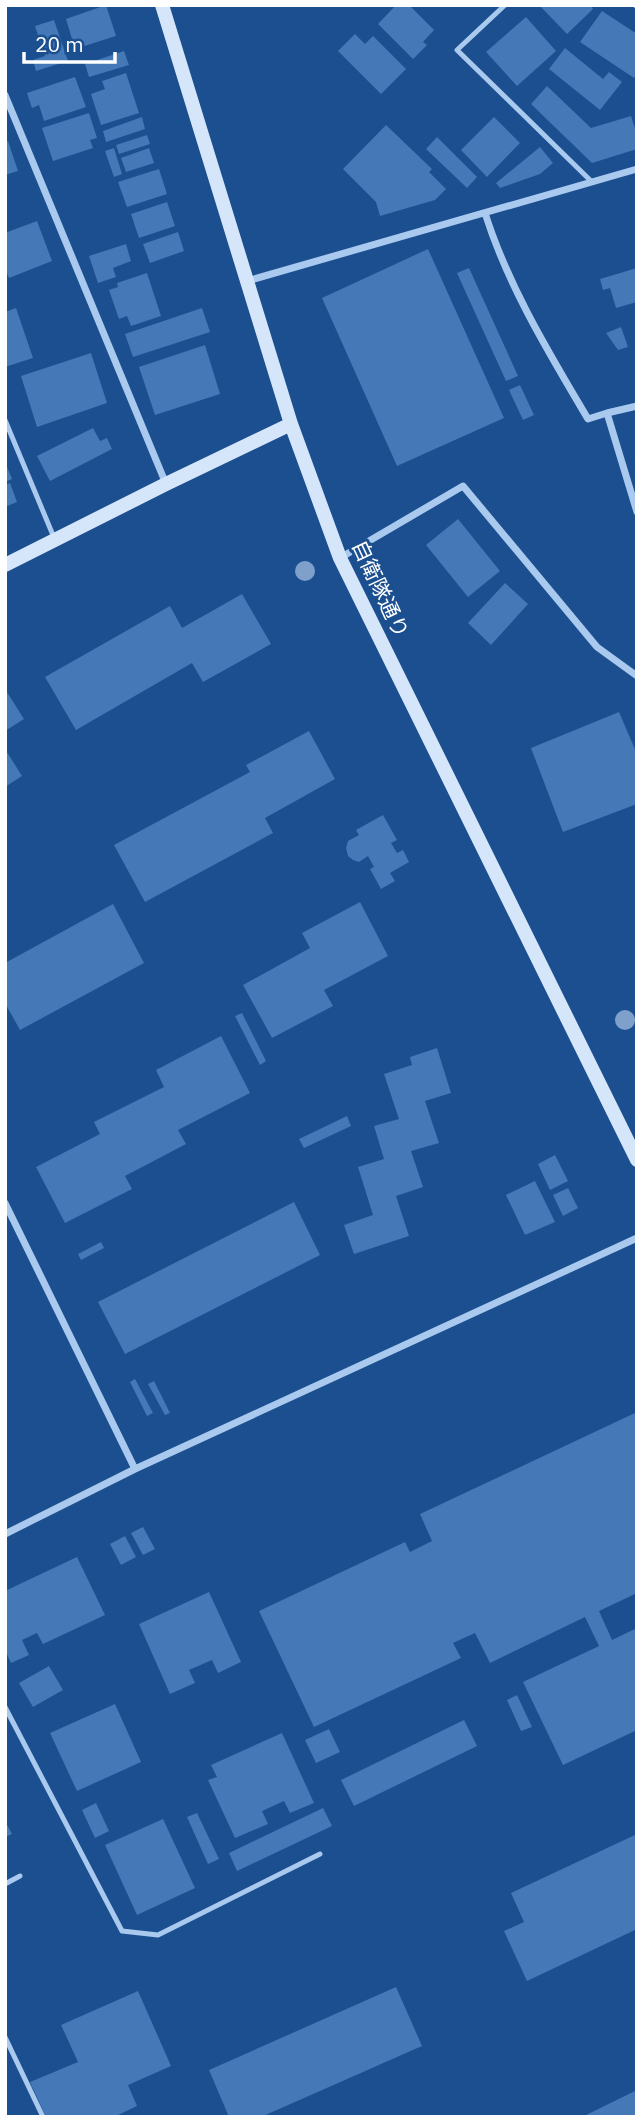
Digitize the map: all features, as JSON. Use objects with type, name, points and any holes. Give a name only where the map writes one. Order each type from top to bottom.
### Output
[{"type":"street","name":"自衛隊通り","points":[[162,5],[291,424],[340,558],[637,1160]]},
{"type":"street","points":[[5,95],[166,484]]},
{"type":"street","points":[[246,281],[637,169]]},
{"type":"street","points":[[485,213],[495,244],[541,338],[588,419],[637,406]]},
{"type":"street","points":[[607,413],[637,512]]},
{"type":"street","points":[[5,565],[291,424]]},
{"type":"street","points":[[340,558],[463,486],[597,647],[637,676]]},
{"type":"street","points":[[5,1203],[9,1221],[135,1469]]},
{"type":"street","points":[[5,1534],[135,1469],[637,1238]]},
{"type":"lane","points":[[505,5],[457,50],[592,183]]},
{"type":"lane","points":[[5,420],[55,540]]},
{"type":"lane","points":[[5,1707],[122,1931],[158,1935],[320,1854]]},
{"type":"lane","points":[[5,1884],[20,1876]]},
{"type":"lane","points":[[5,2038],[43,2117]]},
{"type":"building","points":[[106,5],[116,36],[75,49],[66,19]]},
{"type":"building","points":[[396,5],[409,5],[434,30],[423,42],[427,45],[413,59],[378,24]]},
{"type":"building","points":[[539,5],[590,5],[593,9],[567,34]]},
{"type":"building","points":[[602,11],[637,34],[637,74],[634,78],[580,42]]},
{"type":"building","points":[[526,17],[556,51],[517,86],[486,52]]},
{"type":"building","points":[[54,20],[68,61],[36,71],[33,60],[45,56],[35,26]]},
{"type":"building","points":[[355,34],[365,44],[373,36],[406,69],[381,94],[338,51]]},
{"type":"building","points":[[565,48],[603,79],[609,72],[622,82],[600,110],[549,69]]},
{"type":"building","points":[[124,51],[129,65],[89,77],[85,64]]},
{"type":"building","points":[[126,73],[139,113],[101,125],[91,94],[105,89],[102,81]]},
{"type":"building","points":[[75,77],[86,107],[44,121],[39,105],[32,108],[27,93]]},
{"type":"building","points":[[547,86],[591,128],[631,116],[637,135],[637,149],[592,163],[531,104]]},
{"type":"building","points":[[89,113],[97,138],[90,140],[93,148],[53,161],[42,128]]},
{"type":"building","points":[[142,117],[145,129],[106,142],[103,131]]},
{"type":"building","points":[[494,117],[520,143],[487,177],[461,150]]},
{"type":"building","points":[[386,125],[432,169],[429,172],[446,189],[435,200],[380,216],[376,202],[343,169]]},
{"type":"building","points":[[147,135],[150,144],[119,154],[116,145]]},
{"type":"building","points":[[437,137],[477,177],[467,188],[426,149]]},
{"type":"building","points":[[8,141],[18,171],[5,175],[5,142]]},
{"type":"building","points":[[540,147],[553,163],[540,174],[500,188],[496,183]]},
{"type":"building","points":[[114,148],[122,174],[114,177],[105,151]]},
{"type":"building","points":[[149,148],[154,163],[126,172],[121,158]]},
{"type":"building","points":[[159,169],[167,194],[127,207],[118,182]]},
{"type":"building","points":[[167,202],[175,226],[139,238],[131,214]]},
{"type":"building","points":[[37,221],[52,261],[9,278],[5,269],[5,233]]},
{"type":"building","points":[[178,232],[184,251],[150,263],[143,244]]},
{"type":"building","points":[[126,244],[131,261],[113,268],[116,277],[98,283],[89,256]]},
{"type":"building","points":[[428,249],[504,418],[397,466],[322,298]]},
{"type":"building","points":[[469,268],[518,376],[506,381],[457,273]]},
{"type":"building","points":[[637,268],[637,302],[616,308],[610,288],[603,290],[600,279]]},
{"type":"building","points":[[147,273],[161,316],[131,326],[127,316],[119,319],[109,290],[118,287],[117,283]]},
{"type":"building","points":[[16,308],[33,358],[5,367],[5,312]]},
{"type":"building","points":[[202,308],[210,332],[133,357],[125,334]]},
{"type":"building","points":[[621,327],[628,347],[618,350],[606,333]]},
{"type":"building","points":[[205,345],[220,394],[155,415],[139,367]]},
{"type":"building","points":[[91,353],[107,403],[37,427],[21,376]]},
{"type":"building","points":[[520,385],[534,415],[523,420],[509,390]]},
{"type":"building","points":[[93,428],[100,441],[107,438],[112,449],[50,481],[37,456]]},
{"type":"building","points":[[5,462],[12,479],[5,482]]},
{"type":"building","points":[[10,483],[17,502],[5,507],[5,485]]},
{"type":"building","points":[[458,519],[500,571],[468,597],[426,545]]},
{"type":"building","points":[[505,583],[528,604],[491,645],[468,623]]},
{"type":"building","points":[[242,594],[271,644],[203,682],[192,663],[76,730],[45,677],[170,606],[182,628]]},
{"type":"building","points":[[5,689],[24,719],[5,731]]},
{"type":"building","points":[[619,712],[637,754],[637,804],[563,832],[531,748]]},
{"type":"building","points":[[309,731],[335,779],[265,818],[273,833],[145,902],[114,845],[250,772],[246,765]]},
{"type":"building","points":[[5,749],[22,776],[5,787]]},
{"type":"building","points":[[383,815],[397,840],[391,843],[397,853],[403,850],[409,862],[390,873],[395,881],[381,889],[370,869],[374,867],[368,856],[359,862],[353,860],[348,856],[346,848],[348,841],[359,835],[356,830]]},
{"type":"building","points":[[360,902],[388,956],[324,990],[333,1006],[272,1038],[243,985],[310,948],[302,933]]},
{"type":"building","points":[[113,904],[144,963],[20,1030],[5,1003],[5,963]]},
{"type":"building","points":[[242,1013],[266,1061],[260,1065],[235,1016]]},
{"type":"building","points":[[221,1036],[250,1093],[178,1130],[186,1144],[125,1176],[132,1189],[65,1223],[36,1167],[100,1134],[94,1122],[164,1087],[156,1070]]},
{"type":"building","points":[[437,1048],[451,1093],[425,1101],[439,1143],[411,1151],[423,1187],[396,1196],[409,1236],[354,1254],[344,1225],[373,1215],[358,1167],[384,1159],[374,1126],[399,1119],[384,1074],[412,1065],[410,1057]]},
{"type":"building","points":[[347,1116],[351,1126],[304,1148],[299,1139]]},
{"type":"building","points":[[555,1155],[568,1181],[550,1190],[538,1164]]},
{"type":"building","points":[[535,1181],[555,1222],[525,1235],[506,1195]]},
{"type":"building","points":[[568,1188],[578,1208],[563,1216],[553,1195]]},
{"type":"building","points":[[294,1202],[320,1255],[125,1354],[98,1302]]},
{"type":"building","points":[[101,1242],[104,1248],[81,1260],[78,1254]]},
{"type":"building","points":[[135,1379],[153,1413],[147,1416],[130,1382]]},
{"type":"building","points":[[154,1381],[170,1413],[165,1415],[148,1384]]},
{"type":"building","points":[[637,1412],[637,1593],[599,1611],[612,1640],[637,1628],[637,1730],[563,1765],[523,1682],[599,1646],[585,1617],[490,1663],[475,1633],[453,1643],[461,1658],[314,1727],[259,1611],[405,1542],[410,1552],[432,1541],[420,1514]]},
{"type":"building","points":[[143,1527],[155,1549],[143,1555],[131,1533]]},
{"type":"building","points":[[125,1536],[136,1557],[121,1565],[110,1544]]},
{"type":"building","points":[[77,1557],[105,1615],[43,1644],[37,1633],[22,1640],[29,1655],[11,1663],[5,1650],[5,1591]]},
{"type":"building","points":[[209,1592],[241,1662],[218,1673],[212,1660],[189,1670],[195,1683],[170,1694],[139,1624]]},
{"type":"building","points":[[49,1666],[63,1690],[33,1707],[19,1683]]},
{"type":"building","points":[[517,1695],[532,1727],[521,1731],[507,1700]]},
{"type":"building","points":[[115,1704],[141,1762],[77,1791],[50,1733]]},
{"type":"building","points":[[464,1720],[477,1746],[354,1806],[341,1780]]},
{"type":"building","points":[[329,1729],[340,1752],[316,1763],[305,1740]]},
{"type":"building","points":[[282,1733],[314,1803],[290,1813],[284,1801],[262,1811],[268,1824],[235,1838],[208,1780],[217,1777],[211,1765]]},
{"type":"building","points":[[96,1803],[109,1831],[95,1838],[82,1810]]},
{"type":"building","points":[[323,1808],[332,1826],[237,1871],[229,1853]]},
{"type":"building","points":[[197,1813],[219,1859],[208,1864],[187,1817]]},
{"type":"building","points":[[163,1819],[195,1888],[137,1915],[105,1845]]},
{"type":"building","points":[[5,1821],[12,1834],[5,1837]]},
{"type":"building","points":[[637,1834],[637,1929],[527,1981],[504,1931],[524,1922],[511,1893]]},
{"type":"building","points":[[396,1987],[422,2046],[261,2117],[229,2117],[209,2070]]},
{"type":"building","points":[[138,1991],[171,2066],[128,2085],[137,2106],[114,2117],[46,2117],[30,2082],[78,2062],[61,2025]]},
{"type":"building","points":[[637,2090],[637,2117],[582,2117]]}]
